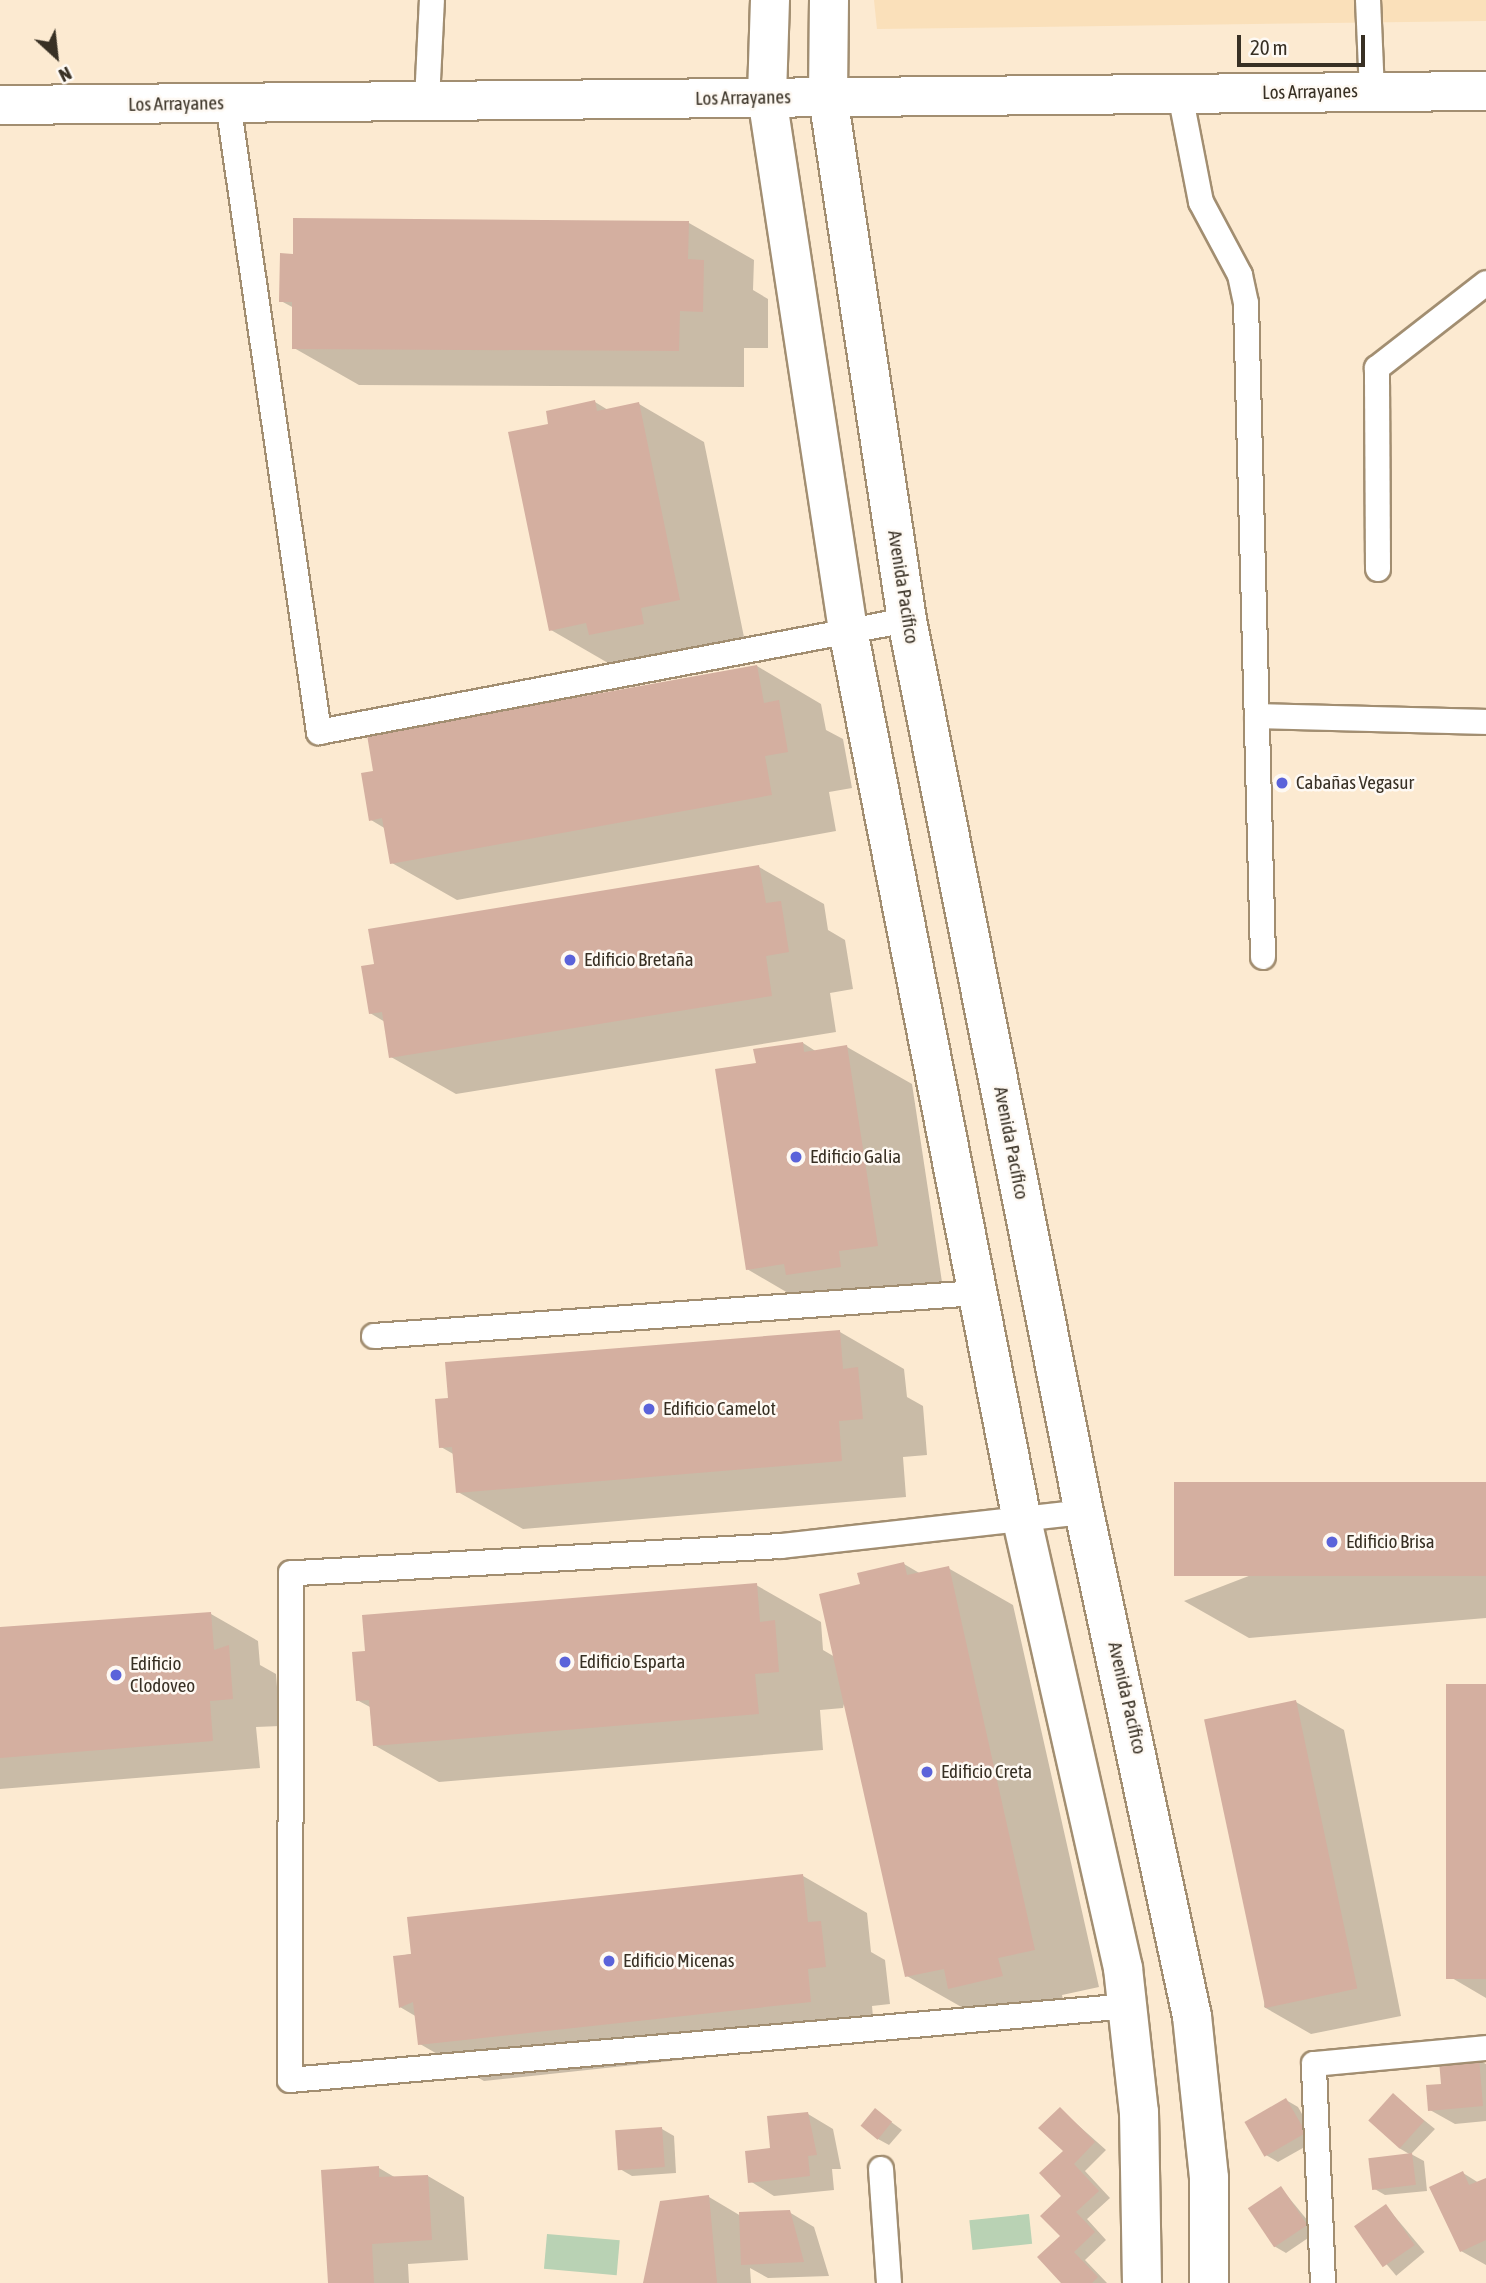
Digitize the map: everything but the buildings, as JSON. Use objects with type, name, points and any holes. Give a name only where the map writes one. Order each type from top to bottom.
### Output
[{"type":"street","points":[[770,0],[767,97],[848,630],[1022,1520],[1129,2006],[1139,2112],[1142,2283]]},
{"type":"street","name":"Avenida Pacífico","points":[[829,0],[828,97],[907,620],[1084,1512],[1192,2016],[1209,2178],[1209,2283]]},
{"type":"street","name":"Los Arrayanes","points":[[0,106],[1486,91]]},
{"type":"lane","points":[[427,101],[432,0]]},
{"type":"lane","points":[[1368,0],[1372,92]]},
{"type":"lane","points":[[1180,94],[1201,202],[1240,275],[1246,303],[1263,957]]},
{"type":"lane","points":[[228,103],[319,732],[907,620]]},
{"type":"lane","points":[[1378,569],[1377,368],[1486,283]]},
{"type":"lane","points":[[1257,716],[1486,722]]},
{"type":"lane","points":[[374,1336],[977,1293]]},
{"type":"lane","points":[[1084,1512],[781,1546],[291,1573],[290,2080],[1129,2006]]},
{"type":"lane","points":[[1323,2283],[1314,2064],[1486,2048]]},
{"type":"lane","points":[[881,2169],[889,2283]]},
{"type":"shaded area","points":[[874,0],[1486,0],[1486,21],[877,29]]},
{"type":"shaded area","points":[[1029,2214],[1032,2244],[972,2250],[969,2220]]},
{"type":"shaded area","points":[[547,2234],[620,2240],[617,2275],[544,2269]]},
{"type":"place","name":"Cabañas Vegasur","points":[[1282,783]]},
{"type":"place","name":"Edificio Bretaña","points":[[570,960]]},
{"type":"place","name":"Edificio Galia","points":[[796,1157]]},
{"type":"place","name":"Edificio Camelot","points":[[649,1409]]},
{"type":"place","name":"Edificio Brisa","points":[[1332,1542]]},
{"type":"place","name":"Edificio Esparta","points":[[565,1662]]},
{"type":"place","name":"Edificio Clodoveo","points":[[116,1675]]},
{"type":"place","name":"Edificio Creta","points":[[927,1772]]},
{"type":"place","name":"Edificio Micenas","points":[[609,1961]]}]
